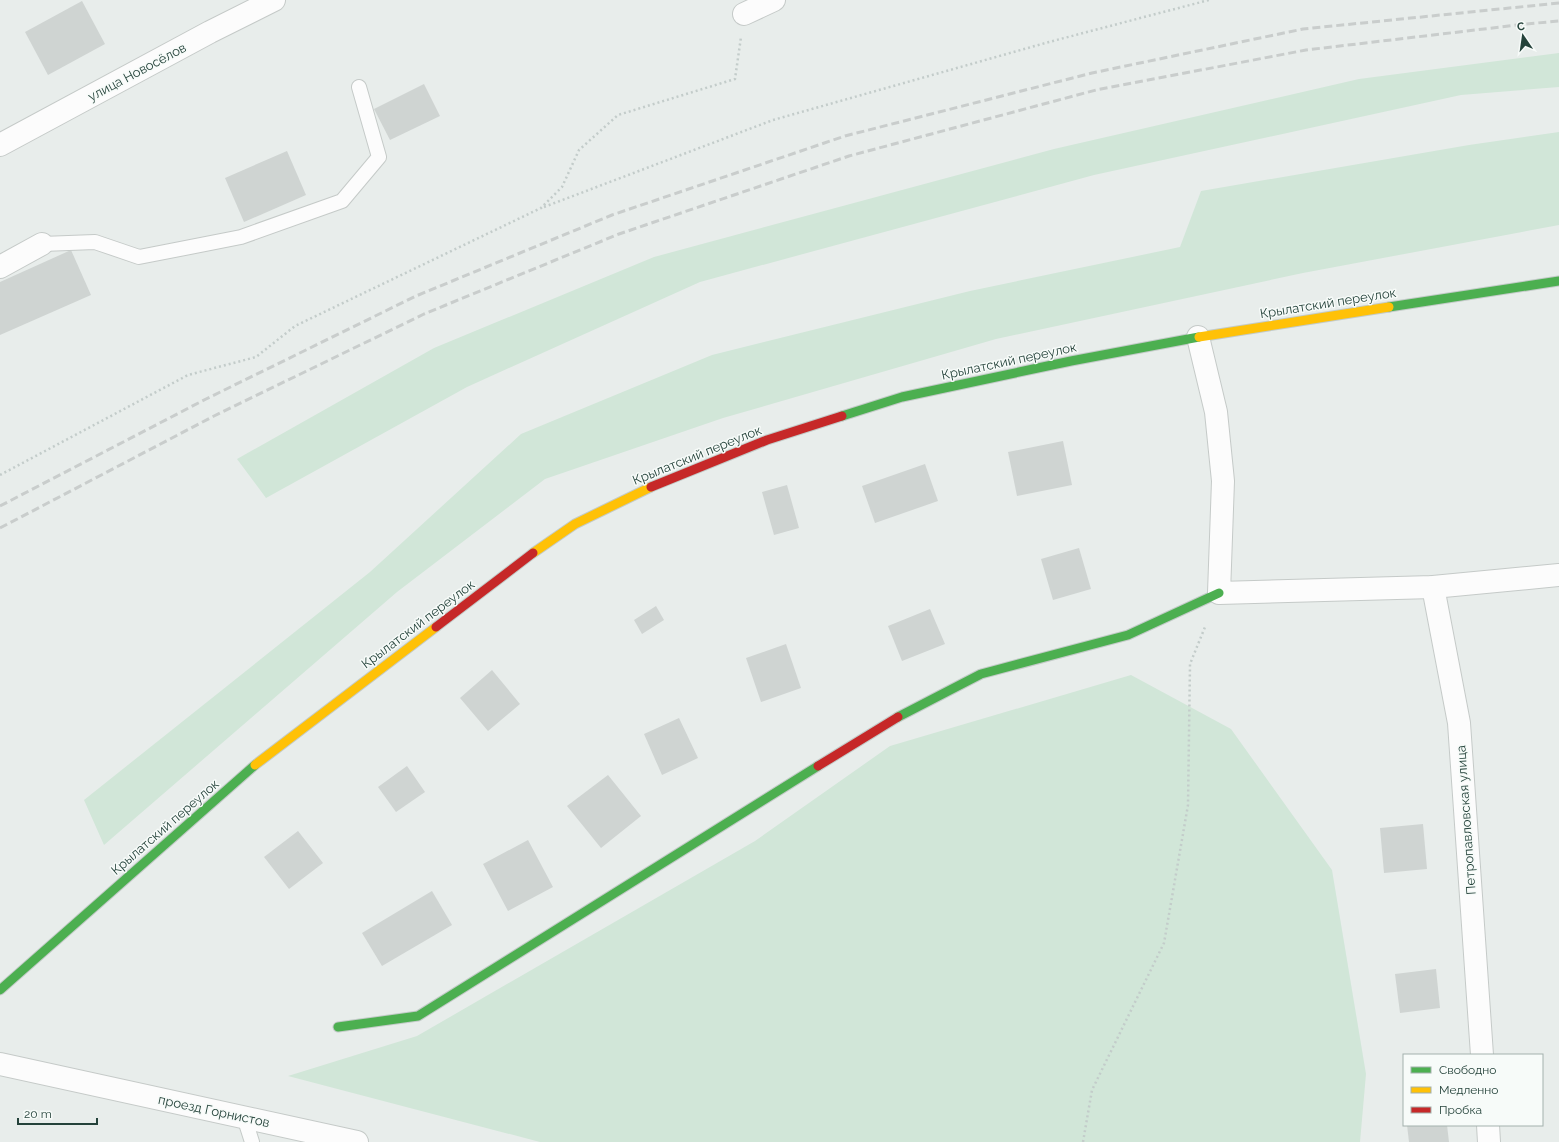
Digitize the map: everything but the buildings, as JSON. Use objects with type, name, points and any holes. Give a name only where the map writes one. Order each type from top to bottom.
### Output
[{"type":"street","name":"улица Новосёлов","points":[[0,145],[274,0]]},
{"type":"street","points":[[744,14],[774,0]]},
{"type":"street","points":[[0,266],[42,244]]},
{"type":"street","name":"Крылатский переулок","points":[[0,990],[255,765],[514,567],[574,524],[645,489],[768,440],[902,397],[1198,336],[1559,281]]},
{"type":"street","points":[[1198,336],[1216,412],[1223,481],[1219,593]]},
{"type":"street","points":[[338,1027],[418,1016],[884,725],[981,674],[1128,635],[1219,593],[1434,587],[1559,575]]},
{"type":"street","name":"Петропавловская улица","points":[[1434,587],[1459,723],[1482,1054]]},
{"type":"street","name":"проезд Горнистов","points":[[0,1064],[357,1142]]},
{"type":"street","points":[[1488,1126],[1489,1142]]},
{"type":"lane","points":[[42,244],[95,242],[140,257],[241,237],[342,201],[379,157],[359,87]]},
{"type":"lane","points":[[244,1117],[252,1142]]},
{"type":"path","points":[[0,475],[188,375],[256,358],[295,326],[541,208],[773,120],[1041,44],[1209,0]]},
{"type":"path","points":[[541,208],[562,187],[579,150],[618,114],[735,80],[744,14]]},
{"type":"path","points":[[1083,1142],[1092,1090],[1164,943],[1188,805],[1190,664],[1219,593]]},
{"type":"green space","points":[[1559,53],[1559,87],[1461,95],[1094,175],[700,282],[467,387],[266,498],[237,459],[434,348],[654,257],[1054,149],[1359,79]]},
{"type":"green space","points":[[1559,132],[1559,225],[1303,273],[996,339],[723,418],[545,479],[397,592],[104,845],[84,800],[370,572],[521,434],[712,355],[970,291],[1180,247],[1201,191],[1469,145]]},
{"type":"green space","points":[[1131,675],[1231,729],[1332,870],[1366,1074],[1360,1142],[540,1142],[288,1076],[417,1036],[755,841],[890,746]]},
{"type":"railway","points":[[0,506],[206,399],[416,296],[612,215],[845,136],[1092,73],[1303,29],[1559,3]]},
{"type":"railway","points":[[0,528],[214,416],[424,314],[619,234],[849,156],[1096,90],[1306,50],[1559,21]]},
{"type":"traffic: fast","points":[[1389,307],[1559,281]]},
{"type":"traffic: fast","points":[[842,416],[902,397],[1071,361],[1199,337]]},
{"type":"traffic: fast","points":[[898,717],[981,674],[1128,635],[1219,593]]},
{"type":"traffic: fast","points":[[0,990],[255,765]]},
{"type":"traffic: fast","points":[[338,1027],[418,1016],[818,766]]},
{"type":"traffic: slow","points":[[1199,337],[1389,307]]},
{"type":"traffic: slow","points":[[533,553],[575,524],[651,487]]},
{"type":"traffic: slow","points":[[255,765],[436,627]]},
{"type":"traffic: jam","points":[[651,487],[767,440],[842,416]]},
{"type":"traffic: jam","points":[[436,627],[533,553]]},
{"type":"traffic: jam","points":[[818,766],[898,717]]}]
